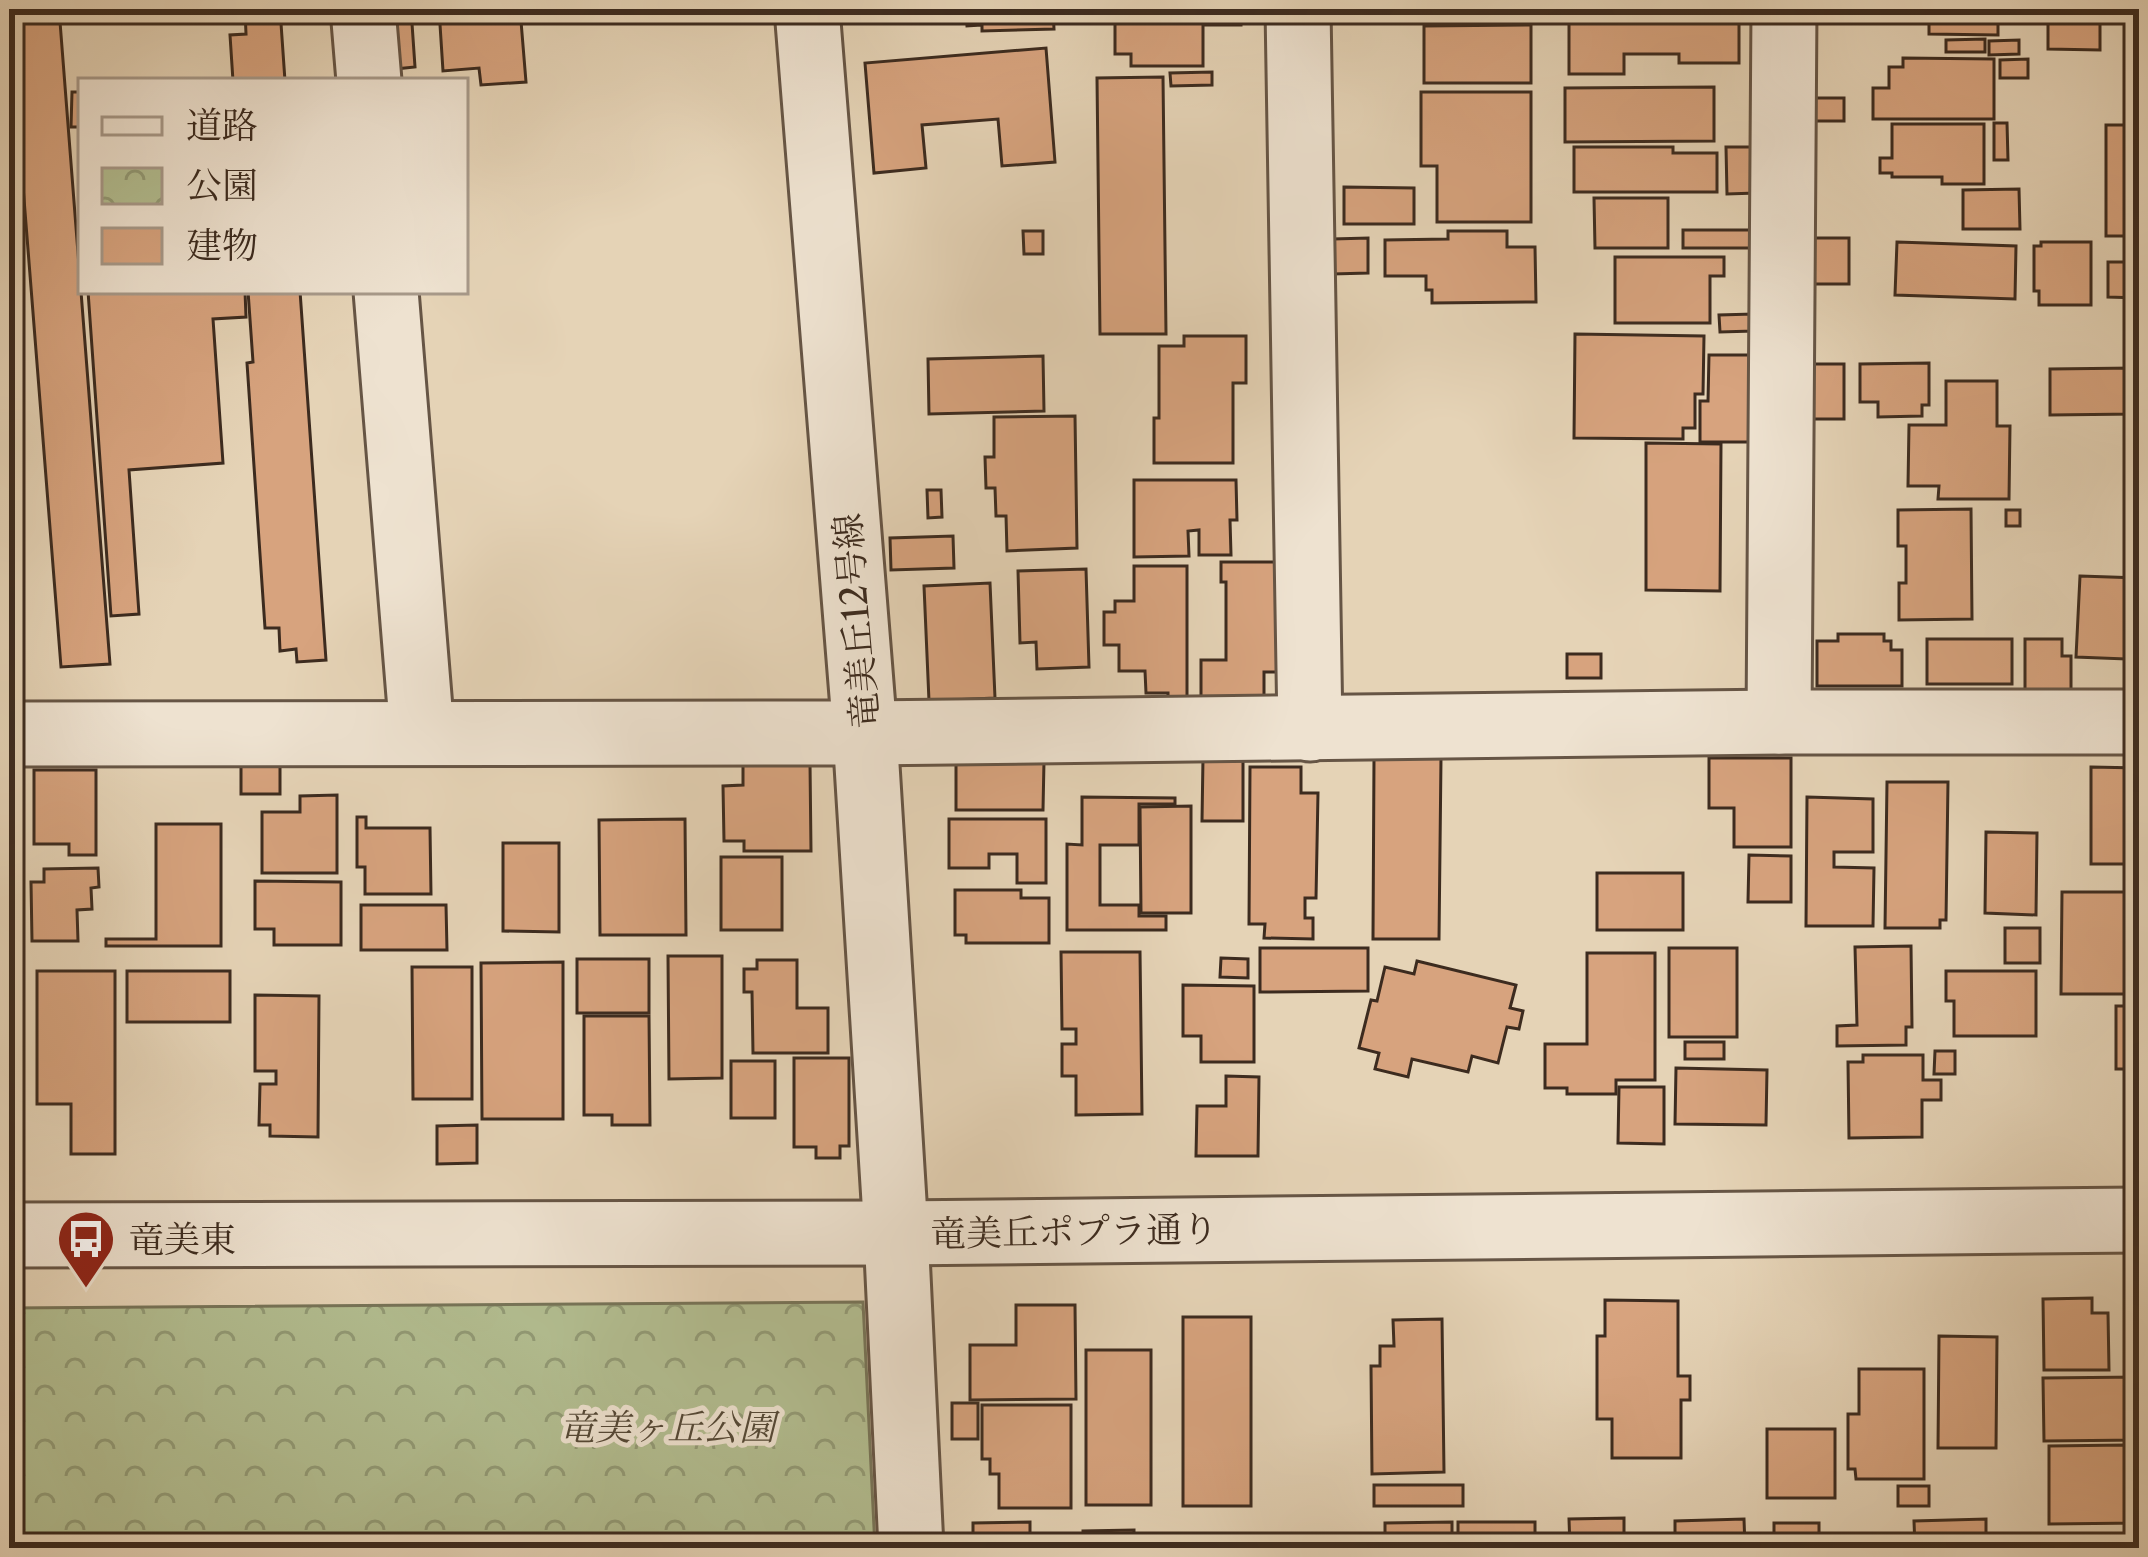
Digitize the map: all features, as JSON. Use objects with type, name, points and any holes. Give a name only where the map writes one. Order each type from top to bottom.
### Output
[{"type":"street","points":[[363,9],[369,78]]},
{"type":"street","name":"竜美丘12号線","points":[[807,9],[865,734],[911,1548]]},
{"type":"street","points":[[1298,9],[1310,729]]},
{"type":"street","points":[[1779,722],[1784,9]]},
{"type":"street","points":[[386,294],[422,734]]},
{"type":"street","points":[[9,734],[865,734],[2139,722]]},
{"type":"street","name":"竜美丘ポプラ通り","points":[[9,1235],[896,1233],[2139,1220]]},
{"type":"green space","name":"竜美ヶ丘公園","points":[[863,1302],[875,1548],[9,1548],[9,1308]]},
{"type":"building","points":[[9,9],[59,9],[110,664],[61,667]]},
{"type":"building","points":[[280,9],[285,78],[233,78],[230,35],[246,34],[245,10]]},
{"type":"building","points":[[391,9],[411,9],[415,67],[395,69]]},
{"type":"building","points":[[439,9],[520,9],[526,82],[481,85],[479,68],[443,71]]},
{"type":"building","points":[[966,9],[1053,9],[1054,29],[982,31],[982,25],[967,26]]},
{"type":"building","points":[[1145,9],[1248,9],[1248,20],[1241,20],[1241,25],[1203,25],[1203,66],[1131,66],[1131,54],[1115,54],[1115,22],[1145,22]]},
{"type":"building","points":[[1392,9],[1442,9],[1442,16],[1392,16]]},
{"type":"building","points":[[1569,9],[1739,9],[1739,63],[1679,63],[1679,54],[1624,54],[1624,74],[1569,74]]},
{"type":"building","points":[[1929,9],[1998,9],[1998,35],[1929,34]]},
{"type":"building","points":[[2040,9],[2100,9],[2100,50],[2048,49],[2048,18],[2040,18]]},
{"type":"building","points":[[1531,25],[1531,83],[1424,83],[1424,26]]},
{"type":"building","points":[[1985,39],[1985,52],[1946,52],[1946,40]]},
{"type":"building","points":[[2019,40],[2019,54],[1989,55],[1989,41]]},
{"type":"building","points":[[1046,48],[1055,162],[1002,166],[998,119],[922,125],[926,168],[874,173],[865,63]]},
{"type":"building","points":[[1903,58],[1994,59],[1994,119],[1873,119],[1873,88],[1889,88],[1889,67],[1903,67]]},
{"type":"building","points":[[2028,59],[2028,78],[2000,78],[2000,60]]},
{"type":"building","points":[[1212,72],[1212,85],[1171,86],[1170,73]]},
{"type":"building","points":[[1163,77],[1166,334],[1100,334],[1097,78]]},
{"type":"building","points":[[1714,87],[1714,141],[1565,142],[1565,88]]},
{"type":"building","points":[[72,92],[78,92],[78,127],[71,127]]},
{"type":"building","points":[[1421,92],[1531,92],[1531,222],[1437,222],[1437,166],[1421,166]]},
{"type":"building","points":[[1809,98],[1844,98],[1844,121],[1809,121]]},
{"type":"building","points":[[1994,123],[2007,123],[2008,160],[1994,160]]},
{"type":"building","points":[[1892,124],[1984,124],[1984,184],[1942,184],[1942,177],[1880,173],[1880,158],[1892,158]]},
{"type":"building","points":[[2106,125],[2139,125],[2139,236],[2106,236]]},
{"type":"building","points":[[1574,147],[1673,147],[1673,153],[1717,153],[1717,192],[1574,192]]},
{"type":"building","points":[[1726,147],[1756,147],[1756,193],[1727,194]]},
{"type":"building","points":[[1344,187],[1414,188],[1414,224],[1344,224]]},
{"type":"building","points":[[2019,189],[2020,229],[1963,229],[1963,190]]},
{"type":"building","points":[[1594,198],[1668,198],[1668,248],[1595,248]]},
{"type":"building","points":[[1683,230],[1754,230],[1754,248],[1683,248]]},
{"type":"building","points":[[1023,231],[1043,231],[1043,254],[1024,254]]},
{"type":"building","points":[[1448,231],[1507,231],[1507,247],[1535,247],[1536,302],[1432,303],[1426,276],[1385,276],[1385,240],[1448,239]]},
{"type":"building","points":[[1368,238],[1368,273],[1333,274],[1333,239]]},
{"type":"building","points":[[1806,238],[1849,238],[1849,284],[1806,284]]},
{"type":"building","points":[[1897,242],[2016,246],[2015,299],[1895,295]]},
{"type":"building","points":[[2091,242],[2091,305],[2039,305],[2039,291],[2034,291],[2034,246]]},
{"type":"building","points":[[1615,257],[1724,257],[1724,276],[1710,276],[1710,323],[1615,323]]},
{"type":"building","points":[[2108,262],[2139,262],[2139,298],[2108,297]]},
{"type":"building","points":[[88,294],[245,294],[246,317],[213,319],[223,463],[129,470],[139,614],[111,616]]},
{"type":"building","points":[[248,294],[300,294],[326,660],[297,662],[296,649],[280,651],[279,628],[265,628],[247,363],[253,362]]},
{"type":"building","points":[[1753,314],[1753,331],[1720,332],[1719,315]]},
{"type":"building","points":[[1575,334],[1704,336],[1703,394],[1695,394],[1695,428],[1683,428],[1683,439],[1574,438]]},
{"type":"building","points":[[1184,336],[1246,336],[1246,383],[1233,383],[1233,463],[1154,463],[1159,346],[1184,346]]},
{"type":"building","points":[[1709,355],[1753,355],[1753,442],[1700,442],[1700,401],[1708,401]]},
{"type":"building","points":[[1043,356],[1044,411],[929,414],[928,359]]},
{"type":"building","points":[[1929,363],[1929,405],[1922,405],[1922,416],[1878,417],[1878,402],[1860,402],[1860,364]]},
{"type":"building","points":[[1807,364],[1844,364],[1844,419],[1807,419]]},
{"type":"building","points":[[2134,368],[2135,414],[2050,415],[2050,369]]},
{"type":"building","points":[[1946,381],[1997,381],[1997,426],[2010,426],[2009,499],[1938,499],[1939,486],[1908,486],[1909,425],[1946,425]]},
{"type":"building","points":[[1075,416],[1077,548],[1007,551],[1006,516],[996,516],[995,488],[986,488],[985,457],[994,457],[994,417]]},
{"type":"building","points":[[1646,443],[1721,444],[1720,591],[1646,590]]},
{"type":"building","points":[[1134,480],[1236,480],[1237,520],[1230,520],[1231,555],[1199,555],[1199,530],[1188,531],[1189,556],[1134,557]]},
{"type":"building","points":[[927,490],[941,490],[942,517],[928,518]]},
{"type":"building","points":[[1971,509],[1972,619],[1899,620],[1906,546],[1898,546],[1898,510]]},
{"type":"building","points":[[2006,510],[2020,510],[2020,526],[2006,526]]},
{"type":"building","points":[[953,536],[954,568],[891,570],[890,538]]},
{"type":"building","points":[[1221,562],[1280,562],[1280,672],[1264,672],[1264,698],[1201,697],[1201,660],[1226,660],[1226,582],[1221,582]]},
{"type":"building","points":[[1134,566],[1187,566],[1187,699],[1146,693],[1145,671],[1119,671],[1119,645],[1104,645],[1104,612],[1115,612],[1115,601],[1134,601]]},
{"type":"building","points":[[1086,569],[1089,667],[1037,669],[1036,642],[1020,643],[1018,571]]},
{"type":"building","points":[[2080,576],[2139,578],[2139,629],[2128,629],[2126,659],[2076,657]]},
{"type":"building","points":[[990,583],[995,698],[929,701],[924,586]]},
{"type":"building","points":[[1838,634],[1884,634],[1884,641],[1891,641],[1891,650],[1902,650],[1902,686],[1817,686],[1817,641],[1838,641]]},
{"type":"building","points":[[1927,639],[2012,639],[2012,684],[1927,684]]},
{"type":"building","points":[[2025,639],[2062,639],[2062,656],[2071,656],[2071,697],[2025,697]]},
{"type":"building","points":[[1567,654],[1601,654],[1601,678],[1567,678]]},
{"type":"building","points":[[1203,758],[1243,759],[1243,821],[1202,821]]},
{"type":"building","points":[[1374,758],[1441,758],[1439,939],[1373,939]]},
{"type":"building","points":[[1709,758],[1791,758],[1791,847],[1734,847],[1734,808],[1709,808]]},
{"type":"building","points":[[956,761],[1044,761],[1043,810],[956,810]]},
{"type":"building","points":[[743,763],[810,763],[811,851],[744,851],[744,841],[724,841],[723,786],[743,785]]},
{"type":"building","points":[[241,764],[280,764],[280,794],[241,794]]},
{"type":"building","points":[[1250,767],[1301,767],[1301,793],[1318,793],[1316,898],[1305,898],[1305,918],[1313,918],[1313,939],[1264,938],[1265,924],[1249,924]]},
{"type":"building","points":[[2091,767],[2139,768],[2139,864],[2091,864]]},
{"type":"building","points":[[34,770],[96,770],[96,855],[69,855],[69,844],[34,844]]},
{"type":"building","points":[[1887,782],[1948,782],[1946,920],[1940,920],[1940,928],[1885,928]]},
{"type":"building","points":[[337,795],[337,873],[262,873],[262,812],[300,812],[300,796]]},
{"type":"building","points":[[1082,797],[1175,798],[1175,804],[1139,804],[1139,845],[1100,845],[1100,905],[1139,905],[1139,916],[1166,916],[1166,930],[1067,930],[1067,844],[1082,845]]},
{"type":"building","points":[[1807,797],[1873,799],[1873,852],[1834,852],[1834,867],[1874,868],[1873,926],[1806,926]]},
{"type":"building","points":[[1191,806],[1191,913],[1141,913],[1140,807]]},
{"type":"building","points":[[357,817],[366,817],[366,828],[430,828],[431,894],[365,894],[365,867],[357,867]]},
{"type":"building","points":[[685,819],[686,935],[600,935],[599,820]]},
{"type":"building","points":[[949,819],[1046,819],[1046,883],[1017,883],[1017,854],[989,854],[989,868],[949,868]]},
{"type":"building","points":[[156,824],[221,824],[221,946],[106,946],[106,939],[156,939]]},
{"type":"building","points":[[1986,832],[2037,833],[2036,915],[1985,913]]},
{"type":"building","points":[[503,843],[559,843],[559,932],[503,931]]},
{"type":"building","points":[[1749,855],[1791,856],[1791,902],[1748,902]]},
{"type":"building","points":[[721,857],[782,857],[782,930],[721,930]]},
{"type":"building","points":[[98,868],[99,887],[91,888],[92,909],[77,910],[78,941],[32,941],[31,882],[44,882],[44,869]]},
{"type":"building","points":[[1597,873],[1683,873],[1683,930],[1597,930]]},
{"type":"building","points":[[255,881],[341,882],[341,945],[274,945],[274,929],[255,929]]},
{"type":"building","points":[[955,890],[1021,890],[1021,898],[1049,898],[1049,943],[966,943],[966,935],[955,935]]},
{"type":"building","points":[[2062,892],[2130,892],[2130,994],[2061,994]]},
{"type":"building","points":[[361,905],[446,905],[447,950],[361,950]]},
{"type":"building","points":[[2005,928],[2040,928],[2040,963],[2005,963]]},
{"type":"building","points":[[1911,946],[1912,1027],[1906,1027],[1906,1045],[1837,1046],[1837,1026],[1857,1025],[1855,947]]},
{"type":"building","points":[[1260,948],[1368,948],[1368,991],[1260,992]]},
{"type":"building","points":[[1669,948],[1737,948],[1737,1037],[1669,1037]]},
{"type":"building","points":[[1061,952],[1140,952],[1142,1114],[1076,1115],[1076,1076],[1062,1076],[1062,1044],[1076,1044],[1076,1029],[1062,1029]]},
{"type":"building","points":[[1587,953],[1655,953],[1655,1080],[1616,1080],[1616,1094],[1567,1094],[1567,1088],[1545,1088],[1545,1044],[1587,1044]]},
{"type":"building","points":[[668,956],[722,956],[722,1078],[669,1079]]},
{"type":"building","points":[[1221,958],[1248,959],[1248,978],[1220,977]]},
{"type":"building","points":[[577,959],[649,959],[649,1013],[577,1013]]},
{"type":"building","points":[[757,960],[797,960],[797,1008],[828,1008],[828,1053],[753,1053],[752,992],[744,992],[744,969],[757,969]]},
{"type":"building","points":[[1417,961],[1516,985],[1510,1008],[1523,1011],[1519,1029],[1507,1027],[1498,1063],[1472,1056],[1468,1072],[1412,1059],[1408,1077],[1375,1069],[1379,1053],[1359,1048],[1371,1000],[1377,1001],[1385,967],[1414,974]]},
{"type":"building","points":[[563,962],[563,1119],[482,1119],[481,963]]},
{"type":"building","points":[[412,967],[472,967],[472,1099],[413,1099]]},
{"type":"building","points":[[37,971],[115,971],[115,1154],[71,1154],[71,1104],[37,1104]]},
{"type":"building","points":[[127,971],[230,971],[230,1022],[127,1022]]},
{"type":"building","points":[[1946,971],[2036,971],[2036,1036],[1954,1036],[1954,1001],[1946,1001]]},
{"type":"building","points":[[1183,985],[1254,986],[1254,1062],[1201,1062],[1201,1036],[1183,1036]]},
{"type":"building","points":[[255,995],[319,996],[318,1137],[270,1136],[270,1125],[259,1125],[260,1084],[276,1084],[276,1071],[255,1071]]},
{"type":"building","points":[[2116,1006],[2139,1006],[2139,1069],[2116,1069]]},
{"type":"building","points":[[584,1016],[649,1016],[650,1125],[612,1125],[612,1115],[584,1115]]},
{"type":"building","points":[[1685,1042],[1724,1042],[1724,1059],[1685,1059]]},
{"type":"building","points":[[1935,1051],[1955,1051],[1955,1074],[1934,1074]]},
{"type":"building","points":[[1863,1055],[1923,1055],[1923,1080],[1941,1080],[1941,1100],[1922,1100],[1922,1137],[1849,1138],[1848,1062],[1863,1062]]},
{"type":"building","points":[[794,1058],[849,1058],[849,1146],[840,1146],[840,1158],[816,1158],[816,1147],[794,1147]]},
{"type":"building","points":[[731,1061],[775,1061],[775,1118],[731,1118]]},
{"type":"building","points":[[1676,1068],[1767,1070],[1766,1125],[1675,1124]]},
{"type":"building","points":[[1226,1076],[1259,1077],[1258,1156],[1196,1156],[1197,1106],[1226,1106]]},
{"type":"building","points":[[2128,1084],[2139,1084],[2139,1140],[2127,1140]]},
{"type":"building","points":[[1619,1087],[1664,1087],[1664,1144],[1618,1143]]},
{"type":"building","points":[[477,1125],[477,1163],[437,1164],[437,1126]]},
{"type":"building","points":[[2092,1298],[2092,1313],[2108,1313],[2109,1370],[2044,1370],[2043,1299]]},
{"type":"building","points":[[1605,1300],[1678,1301],[1678,1376],[1690,1376],[1690,1400],[1681,1400],[1681,1458],[1612,1458],[1612,1419],[1597,1419],[1597,1336],[1605,1336]]},
{"type":"building","points":[[1016,1305],[1075,1305],[1076,1399],[970,1400],[970,1345],[1016,1345]]},
{"type":"building","points":[[1183,1317],[1251,1317],[1251,1506],[1183,1506]]},
{"type":"building","points":[[1442,1319],[1444,1472],[1372,1474],[1371,1366],[1380,1366],[1380,1346],[1394,1346],[1393,1320]]},
{"type":"building","points":[[1939,1336],[1997,1337],[1996,1448],[1938,1448]]},
{"type":"building","points":[[1086,1350],[1151,1350],[1151,1505],[1086,1505]]},
{"type":"building","points":[[1859,1369],[1924,1369],[1924,1479],[1856,1479],[1855,1469],[1848,1469],[1848,1414],[1859,1414]]},
{"type":"building","points":[[2139,1377],[2139,1440],[2044,1441],[2043,1378]]},
{"type":"building","points":[[952,1403],[978,1403],[978,1439],[952,1439]]},
{"type":"building","points":[[982,1405],[1071,1405],[1071,1508],[999,1508],[999,1474],[990,1474],[990,1459],[982,1459]]},
{"type":"building","points":[[1767,1429],[1835,1429],[1835,1498],[1767,1498]]},
{"type":"building","points":[[2125,1445],[2126,1461],[2139,1461],[2139,1523],[2049,1524],[2049,1446]]},
{"type":"building","points":[[1374,1485],[1463,1485],[1463,1506],[1374,1506]]},
{"type":"building","points":[[1898,1486],[1929,1486],[1929,1506],[1898,1506]]},
{"type":"building","points":[[1624,1518],[1624,1548],[1570,1548],[1569,1519]]},
{"type":"building","points":[[1744,1519],[1745,1548],[1675,1548],[1675,1521]]},
{"type":"building","points":[[1986,1519],[1986,1548],[1915,1548],[1914,1521]]},
{"type":"building","points":[[1030,1522],[1030,1548],[973,1548],[973,1523]]},
{"type":"building","points":[[1452,1522],[1452,1548],[1385,1548],[1385,1523]]},
{"type":"building","points":[[1458,1522],[1535,1522],[1535,1548],[1458,1548]]},
{"type":"building","points":[[1774,1523],[1819,1523],[1819,1548],[1774,1548]]},
{"type":"building","points":[[1134,1530],[1134,1544],[1142,1544],[1142,1548],[1083,1548],[1083,1531]]},
{"type":"building","points":[[2059,1538],[2137,1538],[2137,1548],[2059,1548]]},
{"type":"place","name":"竜美東","points":[[86,1290]]}]
